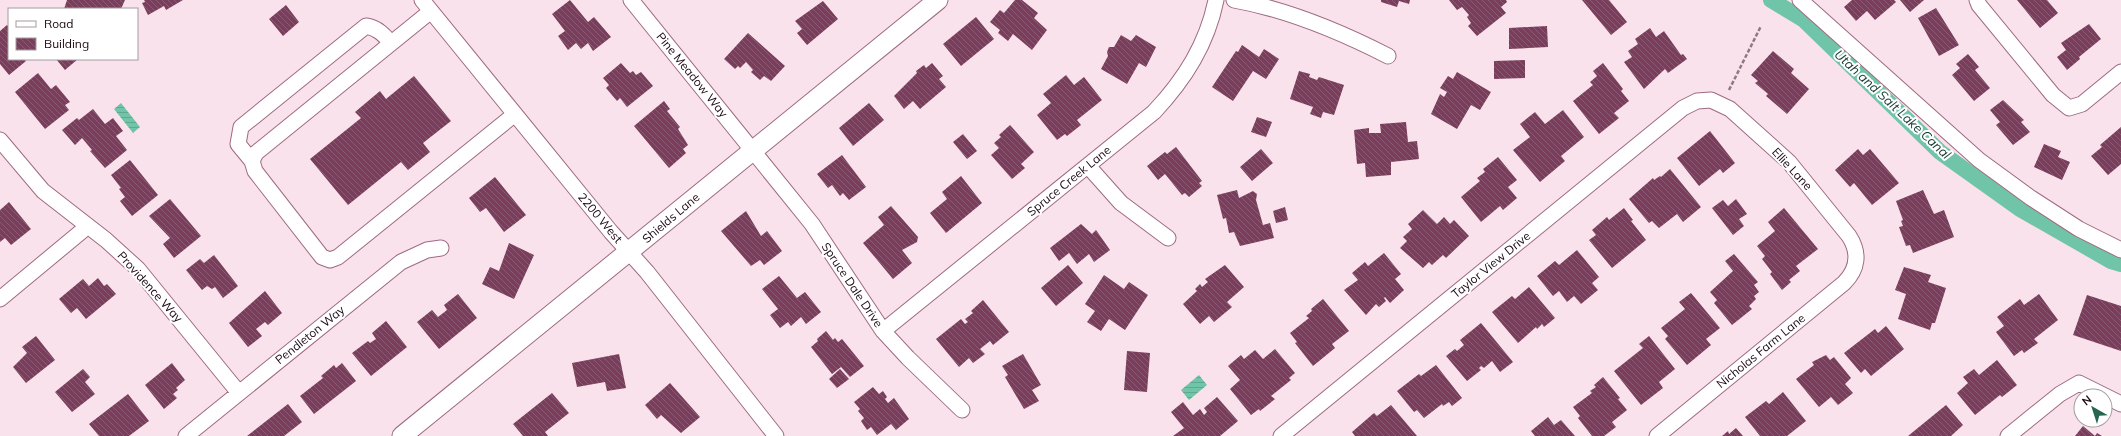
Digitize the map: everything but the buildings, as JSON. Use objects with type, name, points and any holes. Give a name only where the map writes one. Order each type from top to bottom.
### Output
[{"type":"main road","name":"Shields Lane","points":[[402,436],[629,253],[938,0]]},
{"type":"street","name":"Pine Meadow Way","points":[[631,0],[753,151]]},
{"type":"street","name":"Spruce Creek Lane","points":[[884,331],[1154,112],[1179,83],[1190,67],[1208,32],[1216,0]]},
{"type":"street","points":[[1234,0],[1277,11],[1348,37],[1388,56]]},
{"type":"street","points":[[1800,0],[1979,160],[2031,198],[2079,229],[2121,250]]},
{"type":"street","points":[[1977,0],[1979,5],[2053,95],[2069,108],[2082,104],[2121,72]]},
{"type":"street","points":[[252,161],[256,153],[391,44],[427,5]]},
{"type":"street","name":"2200 West","points":[[427,5],[629,253],[647,272],[776,436]]},
{"type":"street","points":[[391,44],[381,31],[374,27],[366,26],[241,127],[238,144],[252,161],[255,171],[322,257],[330,260],[338,257],[515,114]]},
{"type":"street","name":"Ellie Lane","points":[[1704,100],[1717,102],[1730,109],[1788,162],[1854,243],[1857,261]]},
{"type":"street","name":"Taylor View Drive","points":[[1281,436],[1683,108],[1689,104],[1704,100]]},
{"type":"street","name":"Providence Way","points":[[0,140],[44,191],[106,240],[138,269],[239,393]]},
{"type":"street","name":"Spruce Dale Drive","points":[[753,151],[812,224],[884,331],[908,358],[962,410]]},
{"type":"street","points":[[1088,166],[1121,203],[1168,238]]},
{"type":"street","points":[[0,299],[88,226]]},
{"type":"street","name":"Pendleton Way","points":[[186,436],[401,262],[427,250],[441,248]]},
{"type":"street","name":"Nicholas Farm Lane","points":[[1657,436],[1844,283],[1850,277],[1857,261]]},
{"type":"street","points":[[2008,436],[2060,394],[2079,383],[2121,404]]},
{"type":"path","points":[[1729,90],[1761,26]]},
{"type":"shaded area","points":[[121,103],[140,127],[133,133],[114,109]]},
{"type":"shaded area","points":[[1199,375],[1207,385],[1189,400],[1181,390]]},
{"type":"waterway","name":"Utah and Salt Lake Canal","points":[[1771,0],[1804,20],[1940,152],[2020,209],[2111,261],[2121,264]]}]
